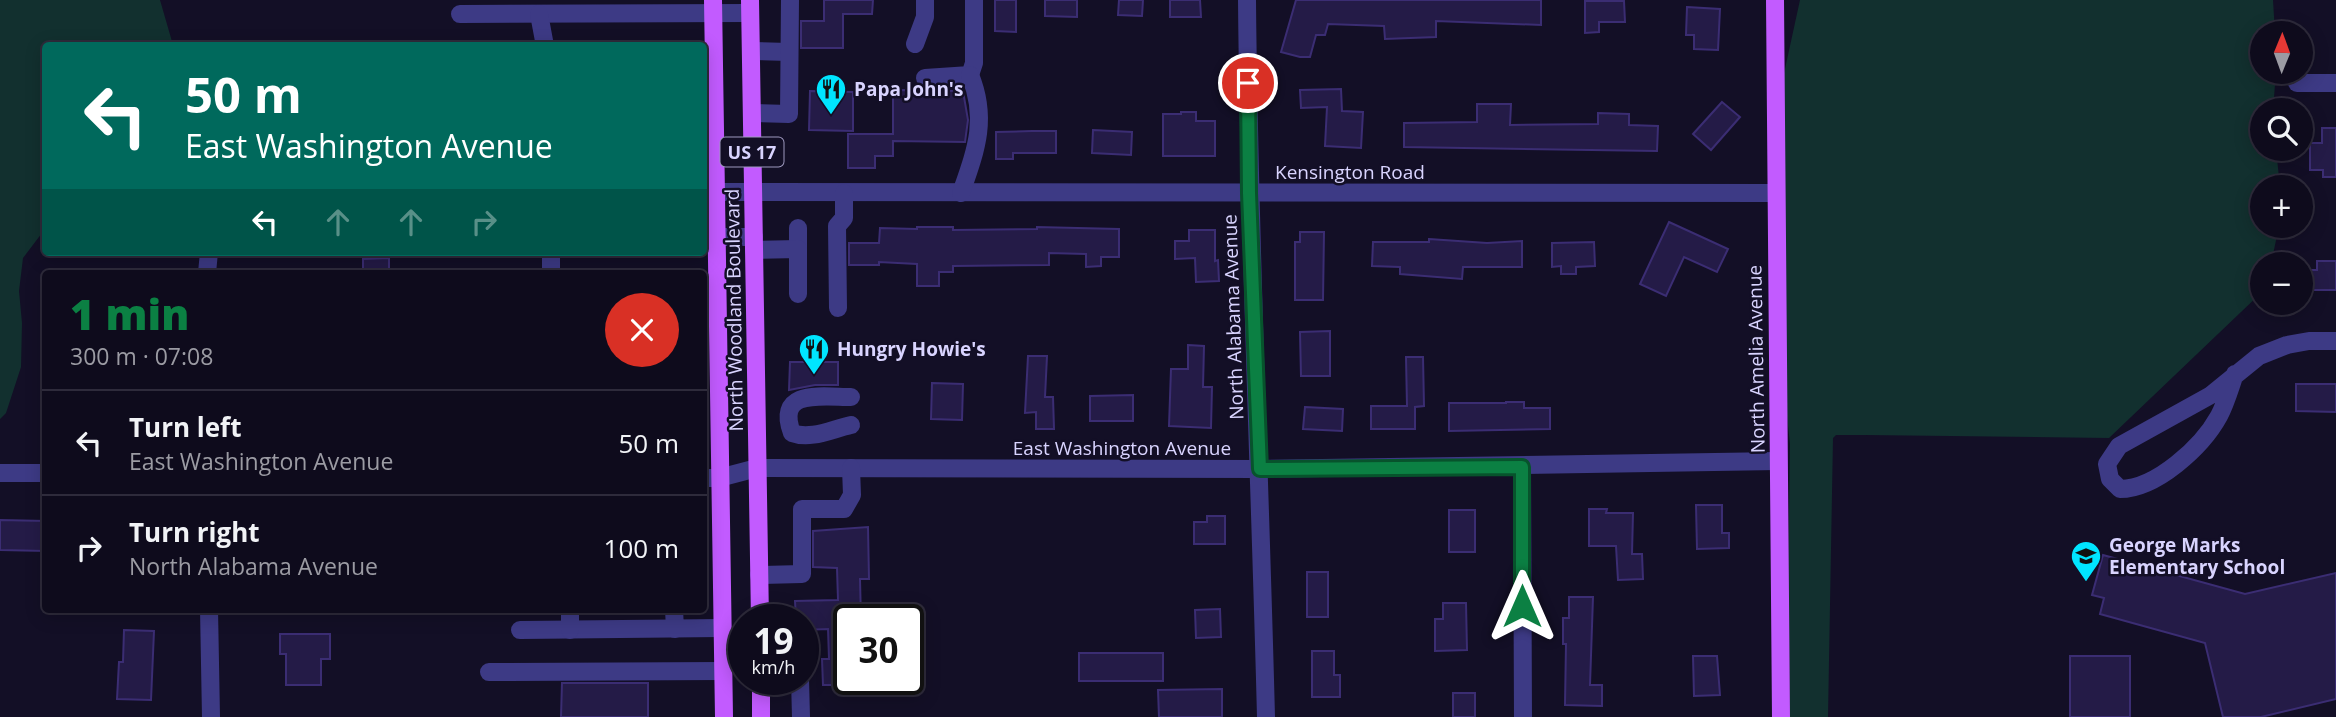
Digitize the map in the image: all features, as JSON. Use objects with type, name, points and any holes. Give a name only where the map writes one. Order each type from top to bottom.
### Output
[{"type":"main road","name":"North Amelia Avenue","points":[[1774,0],[1781,717]]},
{"type":"main road","name":"North Woodland Boulevard","points":[[713,6],[709,132],[716,192],[710,238],[711,478],[722,628],[724,717]]},
{"type":"main road","name":"North Woodland Boulevard","points":[[750,6],[760,604]]},
{"type":"main road","points":[[761,695],[761,717]]},
{"type":"street","points":[[752,114],[789,114],[790,0]]},
{"type":"street","points":[[915,44],[925,17],[925,0]]},
{"type":"street","points":[[961,193],[976,150],[980,118],[978,94],[970,75],[974,63],[974,0]]},
{"type":"street","name":"North Alabama Avenue","points":[[1247,0],[1249,193],[1266,717]]},
{"type":"street","points":[[460,14],[539,14],[616,7],[750,6]]},
{"type":"street","points":[[539,14],[544,42]]},
{"type":"street","points":[[751,51],[789,52]]},
{"type":"street","points":[[925,78],[970,75]]},
{"type":"street","points":[[2314,83],[2336,83]]},
{"type":"street","name":"Kensington Road","points":[[716,192],[1775,193]]},
{"type":"street","points":[[838,308],[837,226],[844,218],[844,192]]},
{"type":"street","points":[[798,228],[798,294]]},
{"type":"street","points":[[710,238],[798,249]]},
{"type":"street","points":[[2235,374],[2219,416],[2189,454],[2154,479],[2133,489],[2120,489],[2110,480],[2106,464],[2119,446],[2211,395],[2235,374],[2259,356],[2287,345],[2309,341],[2336,341]]},
{"type":"street","points":[[851,397],[801,398],[793,403],[788,412],[788,422],[792,433],[801,436],[813,436],[851,425]]},
{"type":"street","name":"East Washington Avenue","points":[[711,478],[757,468],[1260,469],[1778,461]]},
{"type":"street","points":[[1522,467],[1523,717]]},
{"type":"street","points":[[759,575],[802,573],[802,509],[844,509],[852,495],[851,468]]},
{"type":"street","points":[[0,473],[42,473]]},
{"type":"street","points":[[209,613],[211,717]]},
{"type":"street","points":[[570,613],[570,630]]},
{"type":"street","points":[[674,613],[675,629]]},
{"type":"street","points":[[520,630],[722,628]]},
{"type":"street","points":[[489,672],[723,671]]},
{"type":"street","points":[[800,695],[801,717]]},
{"type":"green space","points":[[0,0],[160,0],[172,42],[42,42],[42,233],[23,258],[19,291],[22,323],[21,367],[6,413],[0,419]]},
{"type":"green space","points":[[1800,0],[2273,0],[2274,21],[2250,21],[2250,84],[2275,84],[2274,98],[2250,98],[2250,161],[2277,161],[2279,175],[2250,175],[2250,238],[2276,238],[2274,252],[2250,252],[2250,303],[2109,438],[1836,435],[1833,438],[1828,717],[1790,717],[1790,444],[1786,407],[1783,78]]},
{"type":"building","points":[[824,0],[873,0],[872,14],[843,14],[843,48],[801,48],[801,21],[824,21]]},
{"type":"building","points":[[995,0],[1016,0],[1016,32],[995,31]]},
{"type":"building","points":[[1045,0],[1077,0],[1077,17],[1045,16]]},
{"type":"building","points":[[1119,0],[1143,0],[1142,16],[1118,15]]},
{"type":"building","points":[[1170,0],[1200,0],[1201,17],[1170,17]]},
{"type":"building","points":[[1296,0],[1541,0],[1541,25],[1436,21],[1436,37],[1385,39],[1384,26],[1328,24],[1325,35],[1316,35],[1310,57],[1300,57],[1281,52]]},
{"type":"building","points":[[1585,1],[1624,1],[1625,22],[1599,22],[1599,32],[1585,33]]},
{"type":"building","points":[[1687,7],[1720,9],[1718,50],[1694,49],[1694,35],[1686,35]]},
{"type":"building","points":[[1341,89],[1342,111],[1363,112],[1361,148],[1325,146],[1327,107],[1301,108],[1300,90]]},
{"type":"building","points":[[893,90],[963,91],[968,120],[965,142],[893,141],[893,156],[875,156],[875,168],[848,168],[848,134],[893,134]]},
{"type":"building","name":"Papa John's","points":[[810,91],[853,92],[853,131],[809,130]]},
{"type":"building","points":[[1722,102],[1740,117],[1711,150],[1693,134]]},
{"type":"building","points":[[1477,104],[1511,104],[1510,125],[1598,124],[1598,113],[1629,114],[1629,125],[1658,126],[1657,151],[1404,147],[1404,123],[1477,122]]},
{"type":"building","points":[[1196,112],[1196,121],[1215,121],[1215,156],[1163,156],[1163,114]]},
{"type":"building","points":[[2322,128],[2336,128],[2336,177],[2323,177],[2323,170],[2310,170],[2313,143],[2322,143]]},
{"type":"building","points":[[1093,130],[1132,132],[1131,155],[1092,153]]},
{"type":"building","points":[[1056,131],[1056,153],[1013,153],[1013,159],[996,159],[996,132]]},
{"type":"building","points":[[1669,222],[1728,249],[1717,272],[1684,257],[1666,296],[1640,284]]},
{"type":"building","points":[[953,227],[953,230],[1037,227],[1119,229],[1119,257],[1101,257],[1101,266],[1086,267],[1086,254],[1049,253],[1049,265],[953,266],[953,272],[939,272],[939,286],[917,286],[917,264],[879,262],[879,265],[849,265],[849,243],[879,243],[880,228]]},
{"type":"building","points":[[1189,230],[1215,230],[1215,261],[1218,260],[1219,281],[1196,282],[1195,258],[1175,259],[1175,241],[1189,241]]},
{"type":"building","points":[[1300,232],[1324,232],[1323,300],[1295,300],[1295,242],[1300,242]]},
{"type":"building","points":[[1429,239],[1487,243],[1522,241],[1522,267],[1463,267],[1462,279],[1400,274],[1400,267],[1372,266],[1373,242],[1429,242]]},
{"type":"building","points":[[1594,242],[1595,266],[1576,267],[1576,274],[1561,274],[1561,266],[1552,267],[1552,243]]},
{"type":"building","points":[[389,258],[389,270],[363,270],[363,259]]},
{"type":"building","points":[[2317,261],[2336,261],[2336,290],[2313,290],[2313,270],[2317,270]]},
{"type":"building","points":[[1330,331],[1330,376],[1301,376],[1300,332]]},
{"type":"building","points":[[1188,345],[1204,346],[1203,387],[1212,387],[1211,428],[1169,426],[1171,369],[1188,369]]},
{"type":"building","points":[[1028,356],[1047,356],[1045,397],[1053,397],[1054,429],[1036,429],[1036,412],[1025,413]]},
{"type":"building","points":[[1406,357],[1423,357],[1424,406],[1415,407],[1415,429],[1371,429],[1371,406],[1407,406]]},
{"type":"building","name":"Hungry Howie's","points":[[790,362],[838,362],[838,385],[815,385],[789,390]]},
{"type":"building","points":[[932,383],[963,384],[962,420],[931,419]]},
{"type":"building","points":[[2296,384],[2336,384],[2336,412],[2296,411]]},
{"type":"building","points":[[1133,395],[1133,421],[1090,421],[1090,396]]},
{"type":"building","points":[[1524,402],[1524,408],[1550,408],[1550,429],[1449,431],[1449,403]]},
{"type":"building","points":[[1305,407],[1343,409],[1342,431],[1303,429]]},
{"type":"building","points":[[1696,505],[1722,505],[1722,533],[1729,533],[1729,548],[1697,549]]},
{"type":"building","points":[[1589,509],[1607,509],[1606,513],[1633,513],[1632,554],[1642,554],[1643,579],[1618,580],[1616,546],[1589,546]]},
{"type":"building","points":[[1449,510],[1475,510],[1475,552],[1449,552]]},
{"type":"building","points":[[1207,516],[1225,516],[1225,544],[1194,544],[1194,522],[1207,522]]},
{"type":"building","points":[[0,520],[42,521],[42,551],[0,550]]},
{"type":"building","points":[[868,527],[869,579],[860,579],[861,604],[833,604],[833,685],[823,685],[822,659],[829,659],[828,629],[819,629],[819,604],[795,604],[795,601],[838,600],[837,568],[813,567],[813,531]]},
{"type":"building","points":[[2103,555],[2245,594],[2336,573],[2336,699],[2261,717],[2223,717],[2205,643],[2100,614],[2104,598],[2092,595]]},
{"type":"building","points":[[1307,572],[1328,572],[1328,617],[1307,617]]},
{"type":"building","points":[[1569,597],[1593,597],[1590,685],[1602,685],[1602,706],[1565,705],[1566,644],[1563,644],[1563,618],[1569,618]]},
{"type":"building","points":[[1443,603],[1466,603],[1467,650],[1435,651],[1435,619],[1443,619]]},
{"type":"building","points":[[1220,609],[1221,637],[1196,638],[1195,610]]},
{"type":"building","points":[[124,630],[154,631],[151,700],[117,699],[119,662],[123,662]]},
{"type":"building","points":[[280,634],[330,634],[330,659],[321,659],[321,685],[286,685],[286,654],[280,654]]},
{"type":"building","points":[[1312,651],[1334,651],[1334,675],[1340,675],[1340,697],[1312,697]]},
{"type":"building","points":[[1079,653],[1163,653],[1163,681],[1079,681]]},
{"type":"building","points":[[1693,656],[1717,656],[1720,695],[1694,696]]},
{"type":"building","points":[[2070,656],[2130,656],[2130,717],[2070,717]]},
{"type":"building","points":[[562,683],[648,683],[648,717],[561,717]]},
{"type":"building","points":[[1222,689],[1222,717],[1159,717],[1158,690]]},
{"type":"building","points":[[1453,693],[1475,693],[1475,717],[1453,717]]},
{"type":"place","name":"Papa John's","points":[[831,116]]},
{"type":"place","name":"Hungry Howie's","points":[[814,376]]},
{"type":"place","name":"George Marks Elementary School","points":[[2086,583]]},
{"type":"route","points":[[1248,83],[1249,193],[1260,469],[1522,467],[1522,606]]}]
